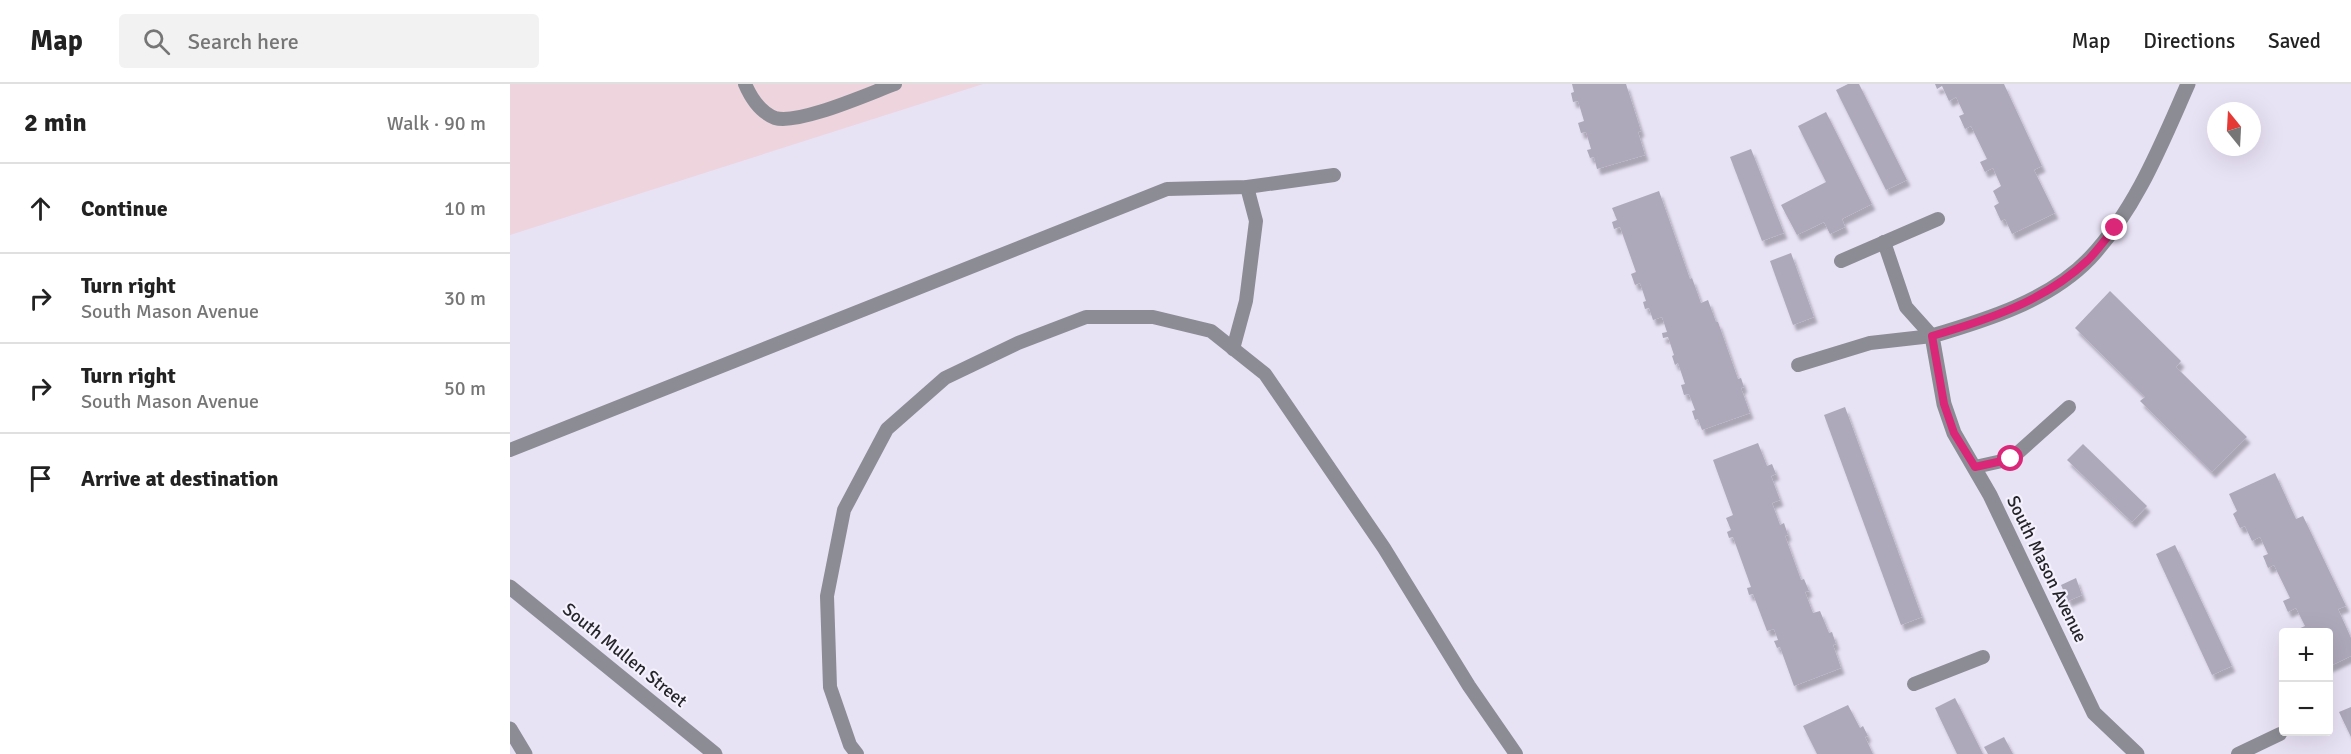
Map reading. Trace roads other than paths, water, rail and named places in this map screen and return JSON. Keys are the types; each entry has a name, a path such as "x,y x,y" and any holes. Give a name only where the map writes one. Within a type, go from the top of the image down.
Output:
{"street":[{"path":"1932,336 1984,321 2027,301 2057,284 2088,259 2115,228 2143,181 2188,84"},
{"name":"South Mason Avenue","path":"1932,336 1944,404 1954,433 1975,467 2040,597 2094,713 2137,754"},
{"name":"South Mullen Street","path":"510,587 715,754"},
{"path":"510,729 525,754"}],"lane":[{"path":"746,84 752,97 763,110 781,119 805,116 895,84"},
{"path":"510,450 1167,189 1247,187 1334,175"},
{"path":"1233,349 1246,301 1256,221 1247,187"},
{"path":"1841,261 1938,219"},
{"path":"1884,242 1906,307 1932,336"},
{"path":"857,754 850,745 830,687 827,596 844,510 887,429 945,378 1018,343 1086,317 1153,317 1211,331 1265,374 1384,548 1469,686 1516,754"},
{"path":"1798,365 1870,343 1932,336"},
{"path":"1975,467 2011,459 2069,407"},
{"path":"1914,684 1983,657"},
{"path":"2238,754 2279,734"}]}
